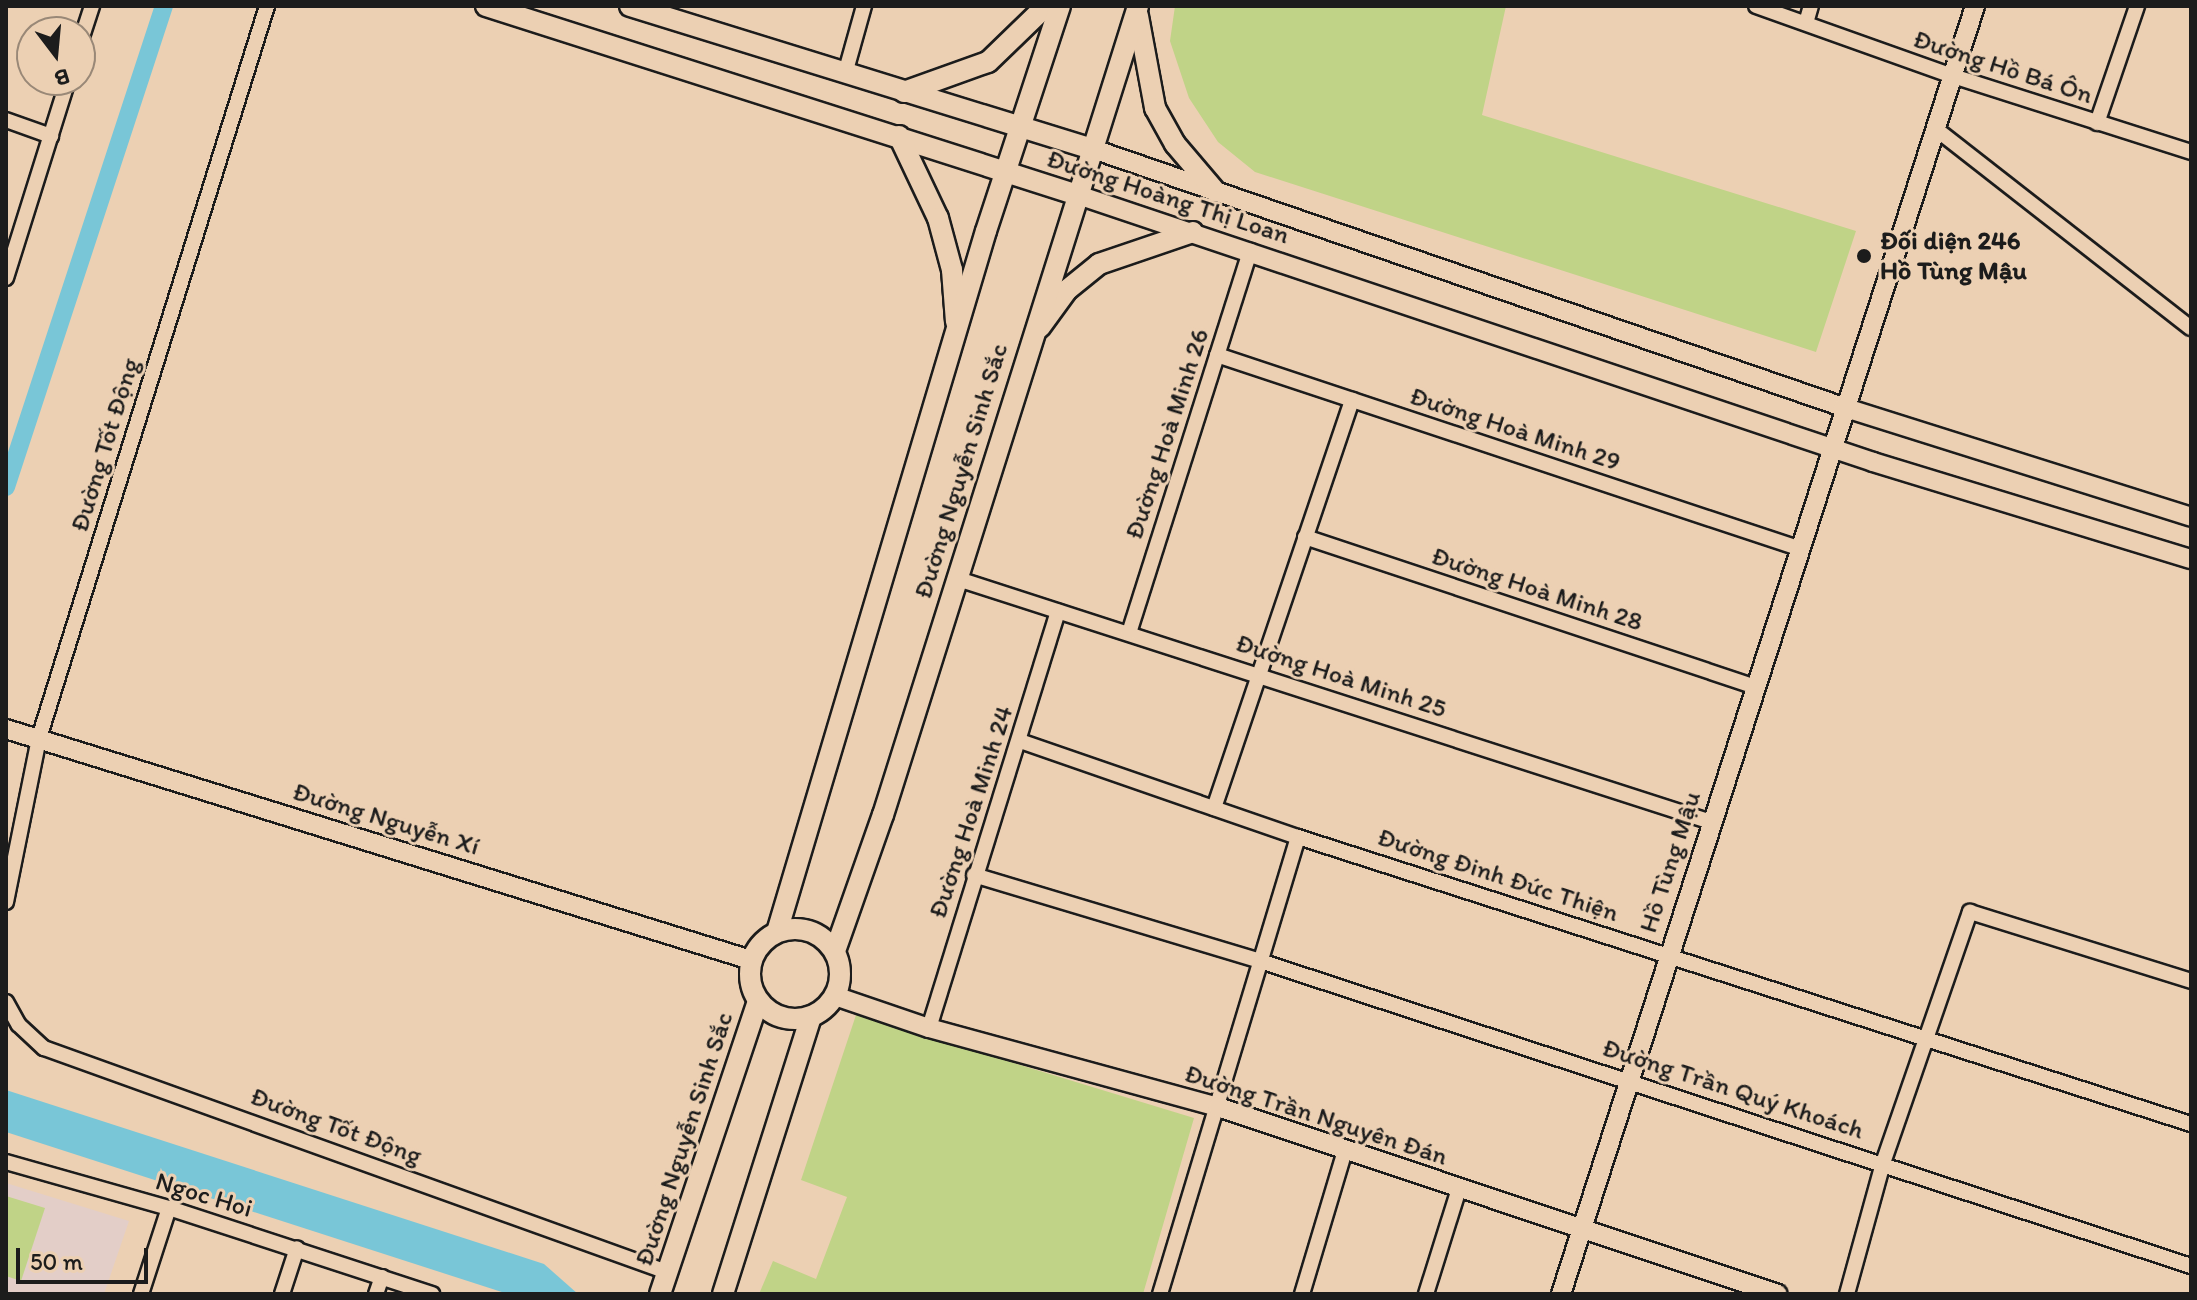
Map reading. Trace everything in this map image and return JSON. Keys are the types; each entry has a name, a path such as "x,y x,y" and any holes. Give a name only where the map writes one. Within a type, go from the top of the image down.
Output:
{"main road":[{"name":"Đường Hoàng Thị Loan","path":"486,6 1078,195"},
{"name":"Đường Hoàng Thị Loan","path":"630,6 1093,149"},
{"path":"904,92 988,62 1046,6"},
{"name":"Đường Nguyễn Sinh Sắc","path":"777,932 958,338 1005,171 1060,6"},
{"path":"1138,7 1155,108 1175,144 1215,191"},
{"name":"Đường Nguyễn Sinh Sắc","path":"835,951 1138,7"},
{"path":"899,136 938,218 952,270 958,338"},
{"path":"1028,343 1067,290 1099,264 1193,232"},
{"path":"725,1293 811,1017 835,996 840,981 835,951 803,929 777,932 751,960 749,982 758,1001 776,1016 811,1017"},
{"name":"Đường Nguyễn Sinh Sắc","path":"660,1294 758,1001"}],"street":[{"name":"Đường Tốt Động","path":"6,902 39,738 267,6"},
{"path":"845,74 864,6"},
{"name":"Đường Hồ Bá Ôn","path":"1756,6 1953,76 2191,152"},
{"path":"1806,23 1811,6"},
{"name":"Hồ Tùng Mậu","path":"1561,1294 1666,954 1975,6"},
{"path":"2097,123 2137,6"},
{"path":"6,278 63,96"},
{"path":"6,120 51,136"},
{"path":"1936,129 2191,328"},
{"name":"Đường Hoàng Thị Loan","path":"1093,149 1843,407 2191,517"},
{"name":"Đường Hoàng Thị Loan","path":"1078,195 1830,446 2191,559"},
{"name":"Đường Hoà Minh 26","path":"1129,633 1250,251"},
{"name":"Đường Hoà Minh 29","path":"1217,355 1798,548"},
{"path":"1214,808 1352,400"},
{"name":"Đường Hoà Minh 28","path":"1305,537 1754,686"},
{"name":"Đường Hoà Minh 25","path":"955,578 1711,822"},
{"name":"Đường Hoà Minh 24","path":"929,1028 1058,611"},
{"name":"Đường Nguyễn Xí","path":"6,729 751,960"},
{"name":"Đường Đinh Đức Thiện","path":"1020,741 1298,837 2191,1124"},
{"path":"1160,1294 1298,837"},
{"name":"Đường Trần Quý Khoách","path":"974,875 1260,961 2191,1266"},
{"path":"1847,1294 1883,1163 1970,912 2191,981"},
{"name":"Đường Trần Nguyên Đán","path":"835,996 929,1028 1218,1107 1778,1294"},
{"name":"Đường Tốt Động","path":"6,1002 19,1025 44,1048 667,1272"},
{"path":"1302,1294 1345,1151"},
{"name":"Ngoc Hoi","path":"6,1162 169,1208 432,1294"},
{"path":"1426,1294 1459,1189"},
{"path":"141,1294 169,1208"},
{"path":"282,1294 297,1248"},
{"path":"376,1294 382,1277"}],"shaded area":[{"path":"6,1183 129,1221 104,1294 6,1294"}],"green space":[{"path":"1175,6 1506,6 1482,115 1856,231 1816,352 1255,172 1218,142 1189,98 1170,41"},
{"path":"856,1015 1194,1118 1143,1294 759,1294 773,1261 816,1279 847,1197 801,1180"},
{"path":"6,1196 45,1208 21,1281 6,1276"}],"water":[{"path":"6,1090 544,1264 578,1294 508,1294 6,1132"}],"waterway":[{"path":"6,487 164,6"}],"place":[{"name":"Đối diện 246 Hồ Tùng Mậu","path":"1864,256"}]}
